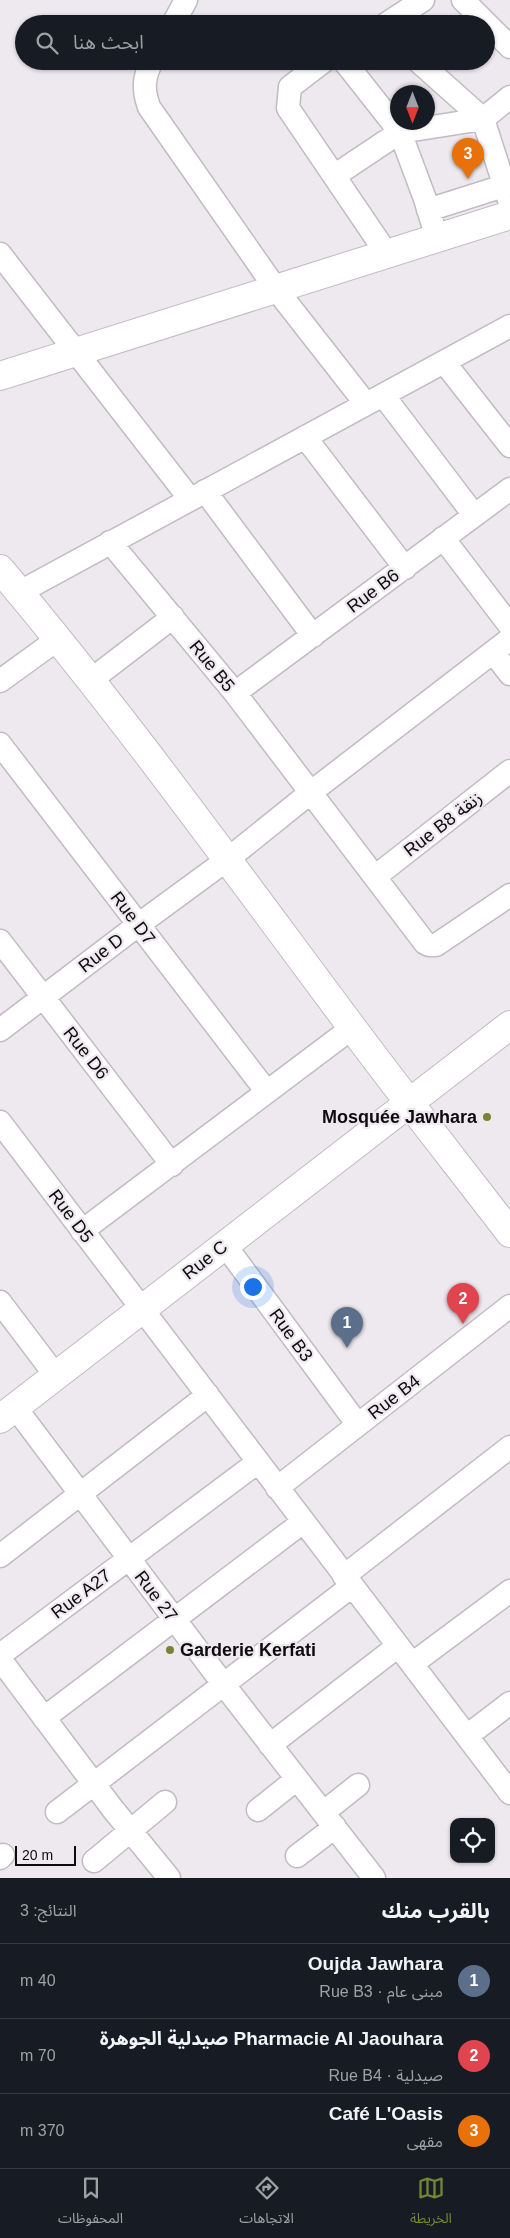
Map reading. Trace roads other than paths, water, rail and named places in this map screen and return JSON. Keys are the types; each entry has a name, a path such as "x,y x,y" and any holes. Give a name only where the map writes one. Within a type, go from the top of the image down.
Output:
{"main road":[{"path":"0,376 510,215"},
{"path":"0,569 91,680 228,859 352,1028 510,1233"},
{"path":"410,1102 510,1025"},
{"name":"Rue C","path":"8,1413 410,1102"}],"street":[{"path":"178,15 186,0"},
{"path":"400,15 423,0"},
{"path":"462,0 477,15"},
{"path":"495,32 510,47"},
{"path":"148,70 144,94 149,107 276,289 474,515"},
{"path":"312,70 290,87 288,108 359,209 387,254"},
{"path":"351,70 400,132 437,238"},
{"path":"428,70 483,119 508,191 428,210"},
{"path":"334,176 400,132 483,119 510,97"},
{"path":"0,254 76,352 198,495 313,636"},
{"path":"20,592 510,327"},
{"path":"444,362 510,446"},
{"path":"305,437 404,568"},
{"name":"Rue B6","path":"235,693 510,489"},
{"path":"443,538 510,626"},
{"name":"Rue B5","path":"110,542 235,693 310,793 376,876 425,943 436,945 510,895"},
{"path":"91,680 172,617"},
{"path":"0,682 58,639"},
{"path":"228,859 310,793 502,645 510,674"},
{"name":"Rue D7","path":"0,744 267,1092"},
{"name":"Rue B8 زنقة","path":"376,876 510,771"},
{"name":"Rue D","path":"0,1030 228,859"},
{"name":"Rue D6","path":"0,940 172,1165"},
{"path":"82,1231 352,1028"},
{"name":"Rue D5","path":"4,1137 82,1231 510,1793"},
{"name":"Rue B3","path":"225,1245 358,1425"},
{"path":"0,1302 56,1376"},
{"name":"Rue B4","path":"277,1488 510,1306"},
{"path":"0,1556 208,1395"},
{"name":"Rue 27","path":"8,1413 79,1494 224,1686 374,1878"},
{"path":"57,1812 224,1686 510,1447"},
{"name":"Rue A27","path":"0,1655 258,1462"},
{"path":"44,1718 175,1621 303,1522"},
{"path":"412,1664 510,1591"},
{"path":"270,1745 398,1646"},
{"path":"0,1660 169,1878"},
{"path":"467,1736 510,1704"},
{"path":"258,1810 297,1779"},
{"path":"297,1856 358,1785"},
{"path":"94,1861 166,1802"}],"place":[{"name":"Café L'Oasis","path":"468,179"},
{"name":"Mosquée Jawhara","path":"487,1117"},
{"name":"Pharmacie Al Jaouhara صيدلية الجوهرة","path":"463,1324"},
{"name":"Oujda Jawhara","path":"347,1348"},
{"name":"Garderie Kerfati","path":"170,1650"}]}
